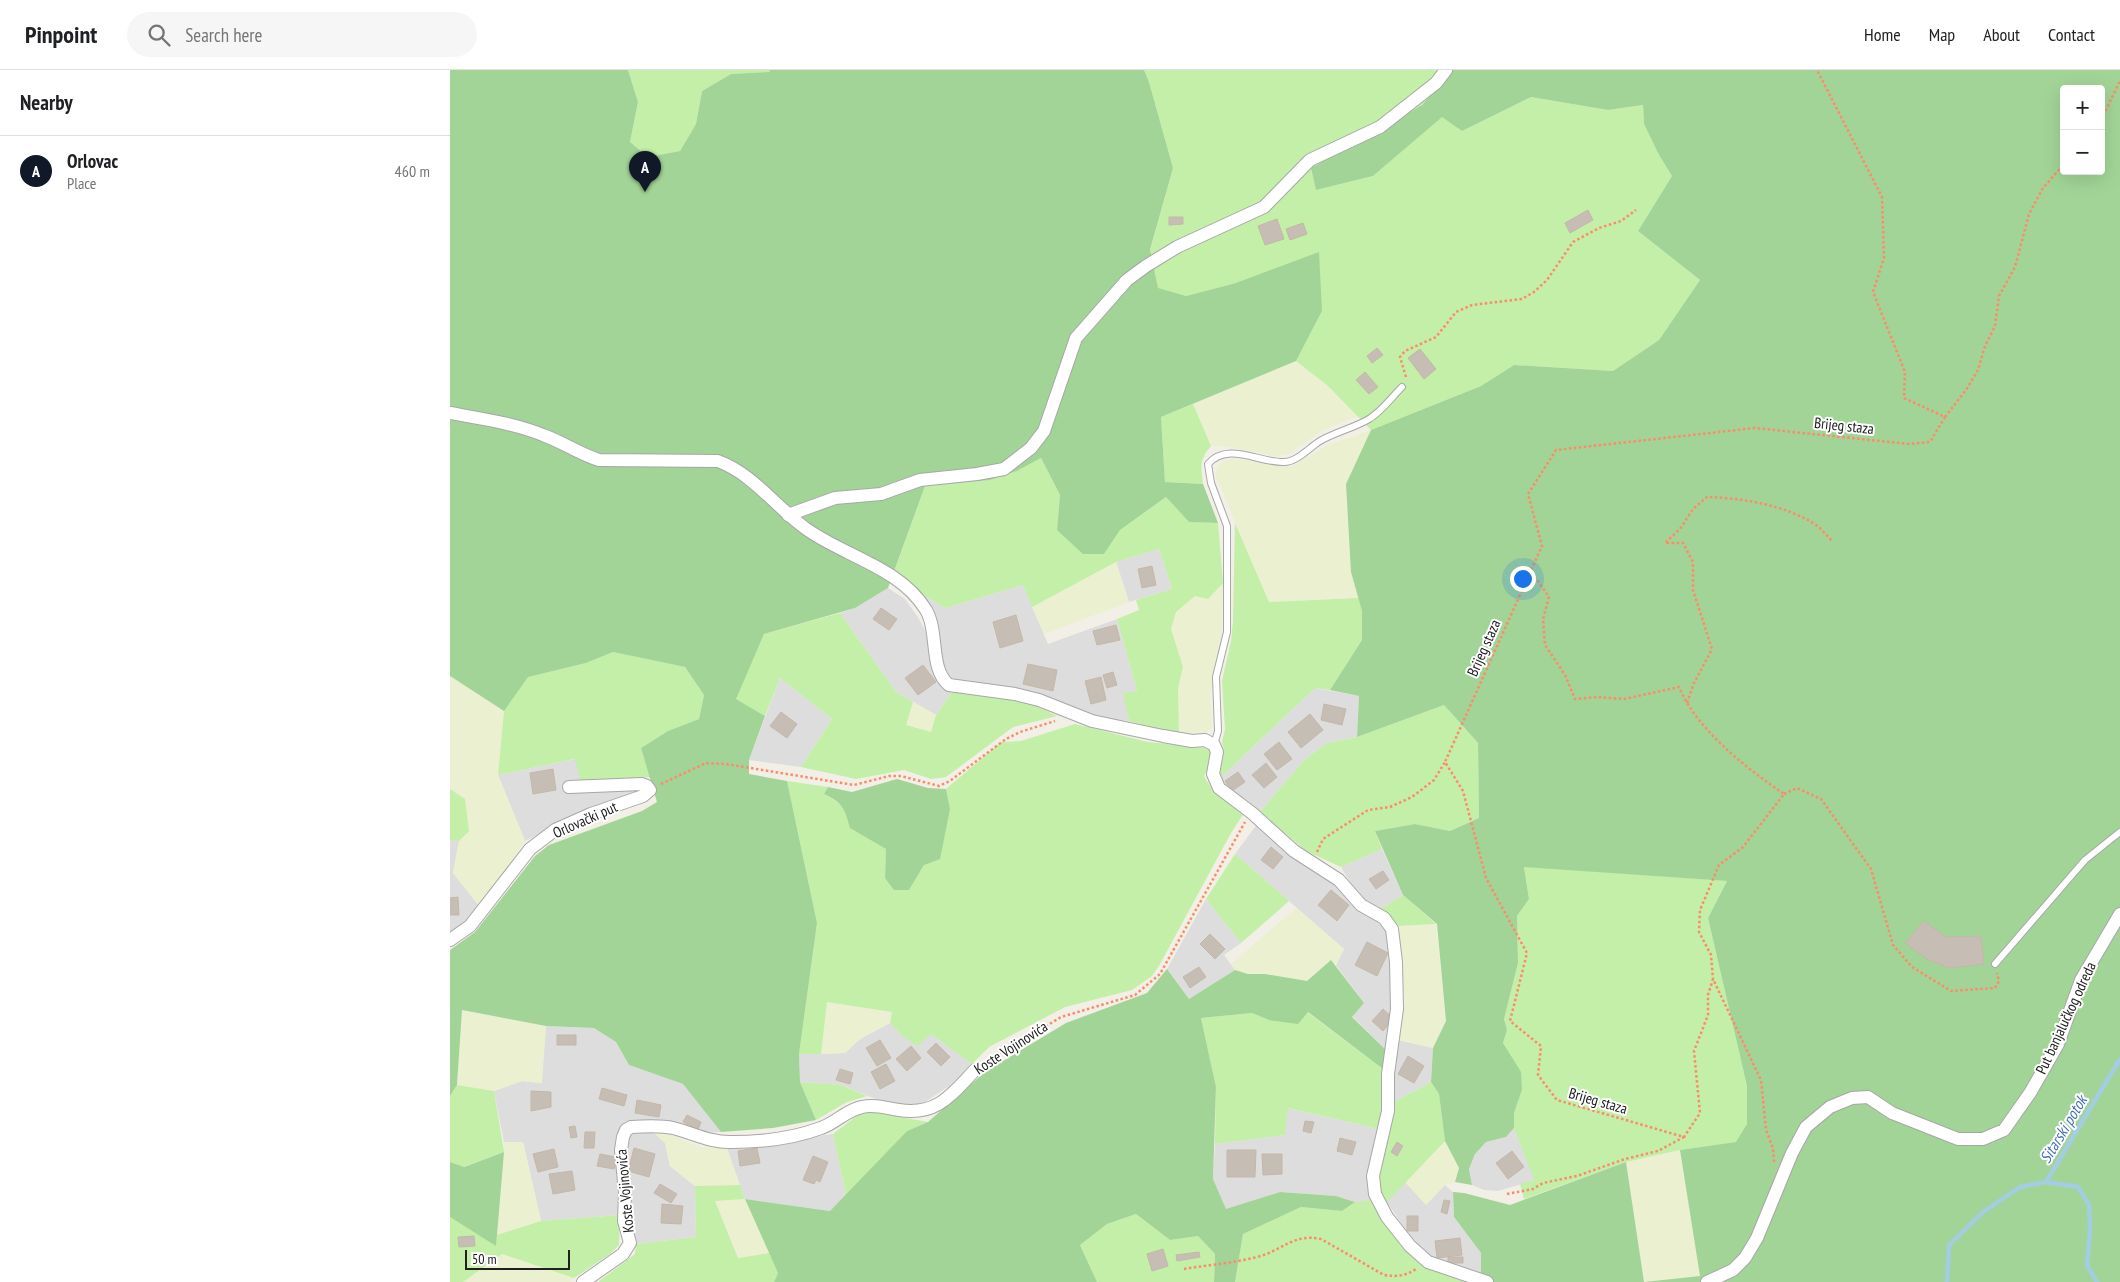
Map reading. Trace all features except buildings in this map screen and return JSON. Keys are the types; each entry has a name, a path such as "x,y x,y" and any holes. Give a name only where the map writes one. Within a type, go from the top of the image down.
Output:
{"street":[{"path":"788,515 836,498 881,494 920,480 977,474 1004,468 1031,448 1044,431 1076,338 1127,280 1146,266 1177,248 1209,231 1264,207 1310,160 1380,127 1436,82 1446,70"},
{"path":"450,413 516,425 545,435 582,455 599,460 718,462 734,467 788,515 814,533 869,563 908,588 926,610 932,626 937,665 941,677 949,685 1015,694 1039,700 1092,721 1162,736 1192,741 1205,740 1214,745 1217,752 1213,774 1219,788 1252,813 1294,851 1339,880 1361,905 1384,918 1392,928 1396,962 1397,1009 1388,1074 1388,1111 1373,1184 1375,1194 1387,1217 1410,1246 1428,1262 1487,1282"},
{"name":"Orlovački put","path":"450,940 470,926 530,850 555,830 590,814 643,796 650,790 642,784 569,787"},
{"name":"Put banjalučkog odreda","path":"1708,1282 1733,1270 1745,1258 1757,1238 1792,1153 1806,1127 1830,1107 1852,1098 1868,1097 1892,1113 1958,1139 1983,1139 2004,1130 2030,1093 2058,1044 2081,980 2120,914"},
{"name":"Koste Vojinovića","path":"583,1282 623,1254 630,1243 624,1221 626,1193 621,1150 626,1130 631,1127 671,1128 704,1139 730,1143 782,1138 822,1128 860,1107 874,1106 912,1112 932,1108 944,1102 975,1070"}],"lane":[{"path":"1214,745 1218,731 1216,677 1227,632 1227,526 1224,513 1211,483 1208,464 1214,457 1222,454 1241,454 1285,462 1294,459 1321,440 1371,418 1402,387"},
{"path":"1995,964 2085,860 2120,832"}],"path":[{"path":"1817,70 1882,197 1884,258 1872,292 1905,372 1904,398 1945,417 1966,390 1978,370 1985,346 1995,326 1999,296 2015,267 2029,214 2043,188 2060,169"},
{"path":"2105,112 2120,80"},
{"path":"1402,387 1406,378 1400,357 1405,351 1436,337 1456,312 1472,305 1522,299 1534,292 1547,280 1573,242 1599,228 1621,221 1636,210"},
{"name":"Brijeg staza","path":"1684,1137 1557,1100 1538,1075 1541,1046 1510,1021 1527,953 1486,878 1463,791 1445,762 1542,546 1528,494 1556,450 1754,428 1909,444 1930,442 1945,417"},
{"path":"1686,704 1694,682 1712,649 1694,590 1693,562 1683,544 1664,543 1680,529 1692,509 1707,498 1751,500 1797,514 1817,526 1833,542"},
{"path":"1529,575 1538,580 1549,597 1543,618 1545,645 1565,675 1575,699 1598,697 1624,699 1679,687 1686,704 1730,751 1757,776 1784,794"},
{"path":"650,790 706,763 726,764 854,785 889,776 901,776 939,786 950,781 1006,739 1020,732 1076,715"},
{"path":"1312,862 1323,839 1368,810 1390,807 1412,797 1434,780 1445,762"},
{"path":"1774,1165 1773,1148 1766,1130 1761,1080 1713,979 1711,955 1699,932 1700,910 1719,864 1743,847 1784,794 1797,788 1821,799 1871,869 1893,945 1912,967 1951,991 1969,991 1995,988 1999,981 1995,964"},
{"name":"Koste Vojinovića","path":"975,1070 1061,1017 1135,995 1160,974 1239,830 1252,813"},
{"path":"1507,1194 1533,1189 1543,1183 1577,1176 1624,1159 1658,1151 1684,1137 1700,1113 1694,1051 1708,1015 1708,995 1713,979"},
{"path":"1184,1269 1259,1257 1302,1237 1322,1239 1384,1275 1395,1277 1406,1275 1428,1262"}],"shaded area":[{"path":"1159,549 1172,589 1129,602 1116,562"},
{"path":"1023,585 1048,644 1117,619 1137,691 1124,693 1129,721 1099,718 953,680 947,676 940,656 938,625 922,594 945,608"},
{"path":"888,588 905,599 917,616 925,630 931,666 939,683 952,692 936,715 896,692 840,613 855,608"},
{"path":"780,678 832,719 801,767 749,760"},
{"path":"1315,688 1359,696 1357,737 1327,743 1304,760 1260,812 1234,796 1219,779"},
{"path":"576,759 631,790 633,794 581,814 525,841 498,775"},
{"path":"1258,823 1333,879 1379,920 1389,933 1393,1006 1388,1052 1352,1016 1364,1003 1336,965 1344,949 1235,854"},
{"path":"450,840 459,841 453,873 480,907 464,924 450,932"},
{"path":"1382,849 1403,895 1379,910 1363,900 1353,888 1341,867"},
{"path":"1206,899 1241,943 1224,955 1235,970 1189,999 1167,969"},
{"path":"890,1023 901,1035 931,1034 972,1064 949,1086 919,1106 888,1104 841,1085 800,1082 799,1054 845,1053 860,1039"},
{"path":"546,1026 594,1028 616,1042 629,1065 683,1084 721,1132 707,1133 626,1126 620,1215 541,1221 523,1142 504,1142 494,1091 522,1081 541,1083"},
{"path":"1398,1040 1433,1048 1431,1082 1392,1103 1391,1074"},
{"path":"1287,1108 1379,1129 1367,1184 1371,1200 1355,1202 1336,1196 1280,1192 1226,1210 1213,1179 1215,1144 1285,1135"},
{"path":"1514,1128 1535,1180 1498,1191 1484,1190 1472,1185 1469,1169 1475,1154 1486,1142 1506,1137"},
{"path":"652,1131 665,1143 670,1166 695,1186 696,1237 636,1244 629,1224 625,1144 631,1133"},
{"path":"833,1134 846,1195 830,1211 745,1199 727,1149"},
{"path":"1405,1182 1426,1204 1445,1185 1453,1192 1454,1217 1481,1253 1481,1277 1430,1258 1418,1249 1387,1202"}],"green space":[{"path":"450,70 628,70 638,102 630,142 648,157 680,151 696,124 702,91 731,74 769,72 770,70 1144,70 1173,168 1150,250 1158,288 1186,296 1236,283 1319,252 1322,311 1296,361 1161,417 1165,482 1203,484 1218,523 1189,522 1166,497 1120,530 1104,554 1083,554 1057,530 1060,495 1041,458 1017,471 990,480 925,486 888,588 855,608 764,634 736,699 765,716 749,760 749,774 787,781 817,923 799,1054 800,1082 816,1120 773,1128 721,1132 683,1084 629,1065 616,1042 594,1028 546,1026 462,1010 457,1085 450,1096 450,950 475,932 535,856 549,845 642,811 657,802 641,748 668,731 699,719 704,695 685,667 613,652 586,663 528,677 504,711 450,676"},
{"path":"628,70 770,70 769,72 731,74 702,91 696,124 680,151 648,157 630,142 638,102"},
{"path":"1144,70 1451,70 1422,105 1311,168 1316,190 1373,176 1442,116 1462,131 1531,97 1608,110 1643,105 1644,124 1672,176 1638,231 1700,280 1659,340 1613,371 1514,365 1481,386 1371,430 1328,386 1296,361 1322,311 1236,283 1186,296 1158,289 1150,251 1173,168"},
{"path":"1451,70 2120,70 2120,1282 1644,1282 1700,1276 1680,1150 1736,1142 1747,1124 1747,1086 1708,918 1727,881 1524,867 1529,899 1517,916 1518,963 1504,1019 1507,1030 1503,1043 1521,1072 1522,1090 1514,1113 1514,1128 1506,1137 1486,1142 1475,1154 1469,1169 1472,1185 1455,1182 1459,1168 1445,1141 1439,1094 1431,1082 1433,1048 1446,1021 1437,924 1403,895 1375,831 1415,824 1450,831 1479,818 1478,743 1444,705 1357,737 1359,696 1330,690 1362,640 1362,611 1351,572 1346,484 1371,430 1481,386 1514,365 1613,371 1659,340 1700,280 1638,231 1672,176 1644,124 1643,105 1608,110 1531,97 1462,131 1442,117 1373,176 1316,190 1311,168 1422,105"},
{"path":"1296,361 1328,386 1357,416 1322,431 1289,454 1275,456 1223,446 1211,446 1193,404"},
{"path":"1193,404 1211,446 1204,455 1202,464 1203,484 1165,482 1161,417"},
{"path":"1371,430 1346,484 1351,571 1359,598 1269,602 1215,474 1218,466 1223,461 1234,459 1291,467 1328,445"},
{"path":"1041,458 1060,495 1057,530 1104,554 1120,530 1166,497 1189,522 1218,523 1223,583 1208,599 1195,596 1176,612 1171,629 1183,667 1178,688 1179,734 1129,721 1123,693 1137,691 1117,619 1139,610 1136,600 1172,589 1159,549 1116,562 1032,607 1023,585 945,608 922,594 894,572 925,486 990,480 1017,471"},
{"path":"1235,523 1269,602 1359,598 1362,611 1362,640 1330,690 1315,688 1219,779 1224,751 1222,742 1225,729 1222,681 1231,641 1233,622"},
{"path":"1116,562 1129,602 1044,634 1032,607"},
{"path":"1223,583 1221,638 1210,696 1212,728 1203,734 1179,734 1178,688 1183,667 1171,629 1176,612 1195,596 1208,599"},
{"path":"840,613 896,692 913,702 906,725 931,732 936,715 952,692 1022,699 1057,716 1013,727 946,777 931,779 904,770 856,779 801,767 832,719 780,678 765,716 735,699 764,634"},
{"path":"613,652 685,667 704,695 699,719 668,731 641,748 650,777 581,782 575,759 498,775 504,711 527,677 586,663"},
{"path":"450,676 504,711 498,775 525,841 480,907 453,873 459,841 469,831 465,799 450,789"},
{"path":"913,702 936,715 931,733 905,725"},
{"path":"1444,705 1478,743 1479,818 1450,831 1415,824 1375,831 1382,849 1341,867 1306,851 1260,812 1304,760 1327,743 1357,737"},
{"path":"1075,724 1148,742 1205,748 1211,752 1212,760 1204,776 1208,783 1221,798 1244,813 1152,976 1132,990 1065,1007 989,1047 972,1064 931,1034 917,1046 901,1035 890,1023 892,1012 827,1002 821,1054 799,1054 817,923 787,781 828,787 824,794 835,800 842,807 851,828 886,849 885,878 909,890 924,865 950,809 946,789 1001,742 1021,741"},
{"path":"897,779 928,788 946,789 950,809 940,859 924,865 909,890 894,890 885,878 886,849 850,828 839,803 824,794 828,787 852,792"},
{"path":"450,789 465,799 469,831 459,841 450,840"},
{"path":"1235,854 1289,901 1241,943 1206,899"},
{"path":"1524,866 1727,881 1708,918 1747,1086 1747,1124 1737,1142 1680,1150 1626,1162 1524,1199 1520,1184 1534,1180 1514,1128 1514,1113 1522,1090 1503,1043 1507,1030 1504,1019 1518,963 1517,916 1529,899"},
{"path":"1403,895 1436,924 1399,926 1379,910"},
{"path":"1296,908 1344,949 1336,965 1331,960 1307,981 1265,974 1248,974 1235,970 1231,964"},
{"path":"1436,924 1446,1021 1433,1048 1398,1040 1405,1004 1399,926"},
{"path":"1331,960 1364,1003 1352,1017 1388,1052 1383,1069 1308,1012 1298,1024 1269,1020 1252,1013 1201,1018 1216,1087 1213,1179 1226,1209 1280,1192 1336,1196 1355,1202 1342,1211 1301,1207 1243,1234 1235,1282 1214,1282 1215,1254 1198,1236 1170,1240 1136,1214 1107,1224 1080,1245 1097,1282 774,1282 778,1273 745,1199 830,1211 907,1131 928,1122 985,1072 1066,1023 1147,993 1167,969 1189,999 1235,970 1248,974 1265,974 1307,981"},
{"path":"827,1002 892,1012 890,1023 860,1039 845,1053 821,1054"},
{"path":"461,1010 546,1026 542,1083 522,1081 494,1091 457,1085"},
{"path":"1307,1012 1383,1069 1381,1084 1383,1107 1379,1129 1288,1108 1285,1135 1215,1144 1216,1087 1201,1018 1252,1013 1269,1020"},
{"path":"800,1082 841,1085 867,1096 847,1102 816,1120"},
{"path":"1431,1082 1439,1094 1445,1141 1387,1202 1378,1190 1375,1177 1392,1103"},
{"path":"457,1085 494,1091 504,1152 463,1167 450,1162 450,1096"},
{"path":"872,1112 928,1122 907,1131 846,1195 833,1134 858,1115"},
{"path":"652,1131 670,1135 700,1147 727,1149 740,1185 695,1186 670,1166 665,1143"},
{"path":"1445,1141 1459,1168 1455,1182 1445,1185 1426,1205 1405,1182"},
{"path":"504,1142 523,1142 541,1221 497,1235"},
{"path":"1680,1150 1700,1276 1644,1282 1626,1162"},
{"path":"504,1152 496,1246 450,1217 450,1162 464,1167"},
{"path":"1626,1162 1644,1282 1479,1282 1481,1277 1481,1253 1454,1217 1453,1192 1510,1205"},
{"path":"740,1185 745,1199 715,1201 738,1258 770,1253 778,1273 774,1282 598,1282 635,1254 636,1244 696,1237 695,1186"},
{"path":"745,1199 770,1253 739,1258 715,1201"},
{"path":"1371,1200 1400,1242 1472,1282 1235,1282 1243,1234 1301,1207 1342,1211 1355,1202"},
{"path":"1136,1214 1170,1240 1198,1236 1215,1254 1214,1282 1097,1282 1080,1245 1107,1224"},
{"path":"620,1215 619,1245 610,1254 574,1278 502,1254 463,1282 450,1282 450,1217 496,1245 497,1235 541,1221"},
{"path":"502,1254 574,1278 570,1282 463,1282"}],"waterway":[{"name":"Sitarski potok","path":"1947,1282 1949,1245 1983,1212 2020,1187 2046,1182 2120,1059"},
{"path":"2046,1182 2078,1187 2089,1205 2090,1229 2087,1265 2097,1282"}],"place":[{"name":"Orlovac","path":"645,192"}]}
